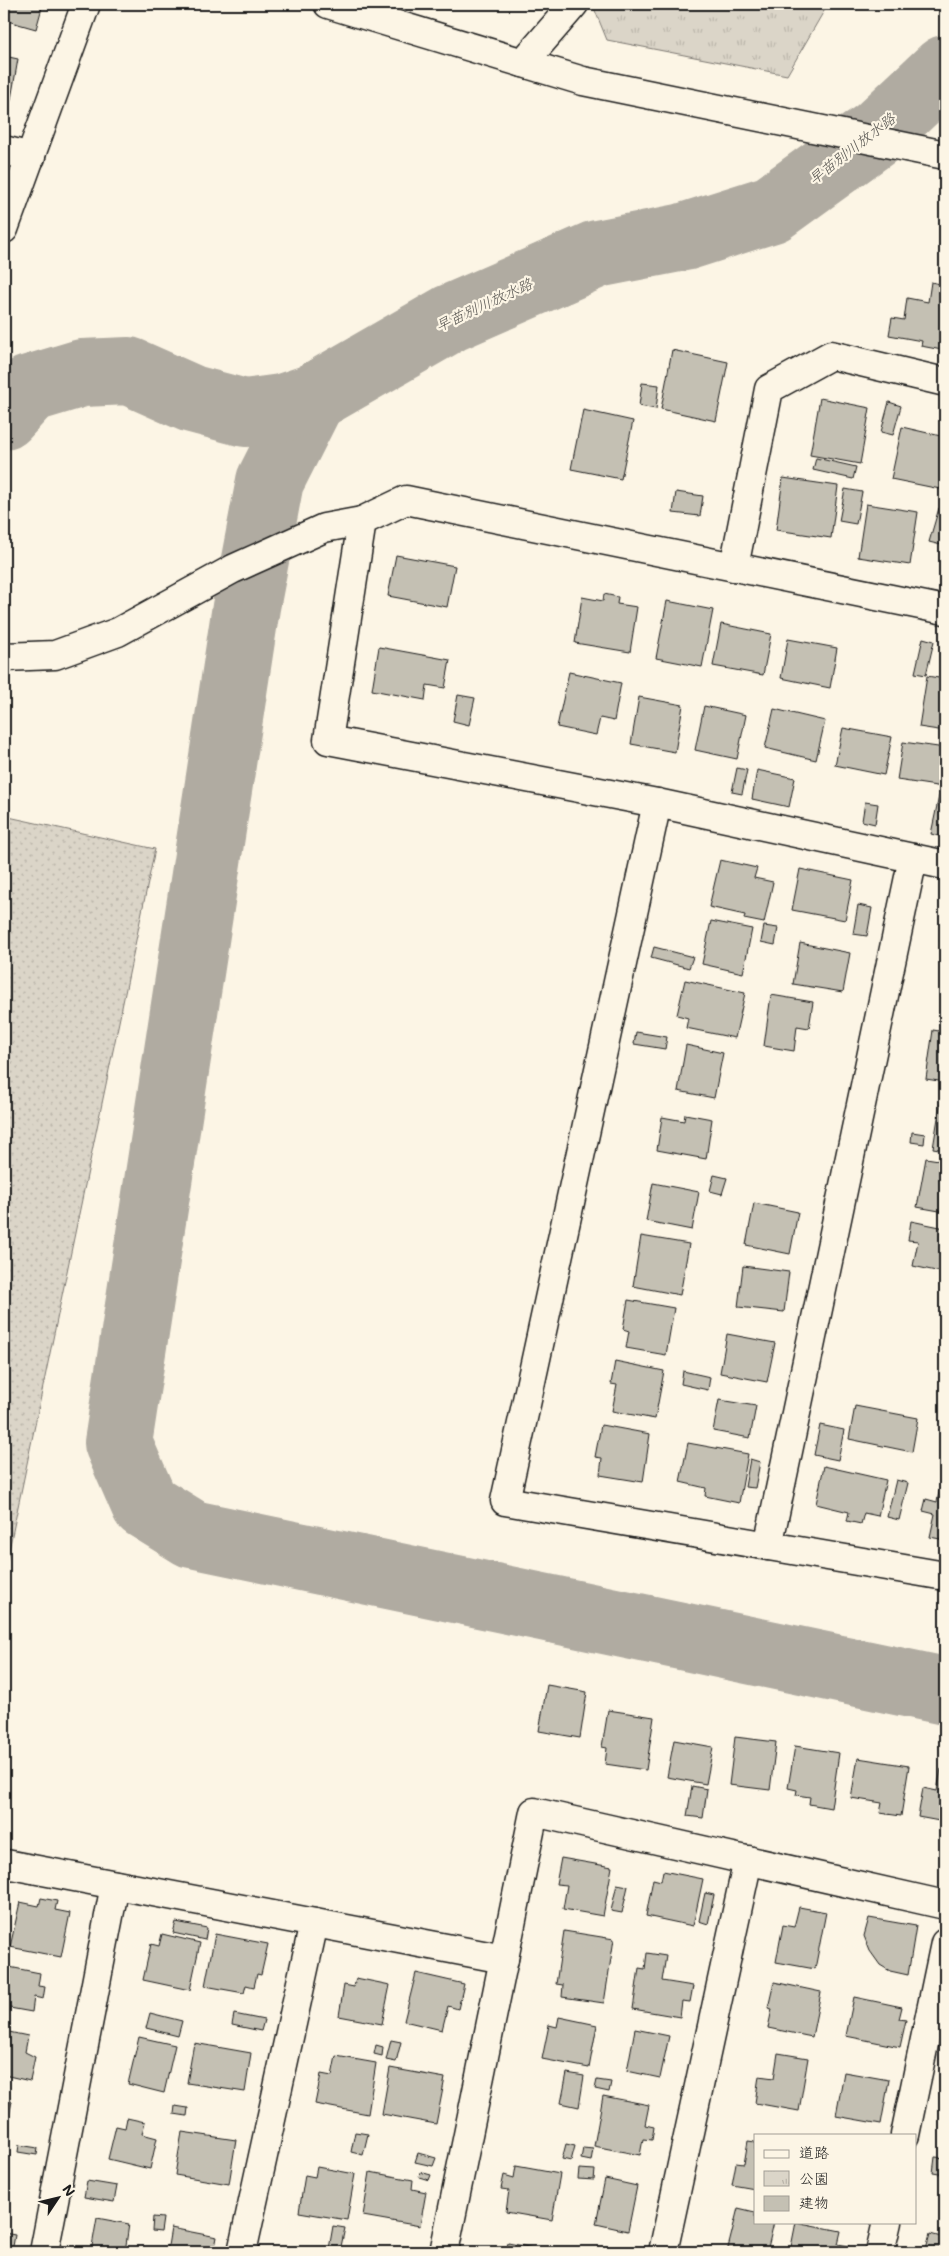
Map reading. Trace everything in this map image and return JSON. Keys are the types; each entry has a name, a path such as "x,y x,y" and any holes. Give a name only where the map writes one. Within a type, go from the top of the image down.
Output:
{"street":[{"path":"4,229 86,4"},
{"path":"328,4 584,81 945,155"},
{"path":"524,63 574,4"},
{"path":"4,150 31,157"},
{"path":"734,567 769,389 831,355 945,382"},
{"path":"4,657 55,655 118,632 233,568 324,528 362,521 406,500 945,610"},
{"path":"362,521 328,740 657,803 945,865"},
{"path":"657,803 505,1501 945,1576"},
{"path":"768,1546 914,858"},
{"path":"444,2252 534,1812 945,1905"},
{"path":"663,2252 748,1860"},
{"path":"6,1864 504,1959"},
{"path":"44,2252 115,1885"},
{"path":"242,2252 314,1923"},
{"path":"905,2134 945,1944"},
{"path":"880,2252 887,2224"}],"green space":[{"path":"599,4 828,4 787,75 607,40 594,8"},
{"path":"4,816 155,849 4,1574"}],"building":[{"path":"4,4 43,4 36,29 4,20"},
{"path":"4,56 18,59 10,105 4,104"},
{"path":"931,282 945,285 945,333 942,350 921,346 922,341 889,335 892,318 904,320 907,298 928,302"},
{"path":"672,350 728,362 716,421 661,409"},
{"path":"642,383 659,385 656,409 639,406"},
{"path":"820,398 870,408 860,464 810,455"},
{"path":"889,402 901,406 893,435 881,432"},
{"path":"583,410 633,421 621,479 571,469"},
{"path":"902,427 945,437 945,490 891,479"},
{"path":"816,458 856,467 853,479 813,470"},
{"path":"783,478 838,486 831,538 776,530"},
{"path":"845,489 862,492 856,524 839,521"},
{"path":"676,492 703,496 700,516 673,513"},
{"path":"866,504 918,512 910,565 858,557"},
{"path":"939,508 945,510 945,530 941,545 929,542"},
{"path":"396,555 455,566 447,607 388,596"},
{"path":"604,594 618,597 617,604 637,607 630,652 575,643 582,597 603,601"},
{"path":"667,601 713,610 702,667 656,658"},
{"path":"721,624 771,634 763,675 713,666"},
{"path":"923,638 934,641 926,675 915,673"},
{"path":"788,639 837,648 830,688 781,678"},
{"path":"379,647 450,660 445,688 427,685 425,700 372,690"},
{"path":"569,672 621,683 614,721 600,718 596,735 557,727"},
{"path":"927,676 945,679 945,731 919,727"},
{"path":"458,695 475,698 469,725 453,721"},
{"path":"639,697 683,705 675,752 631,744"},
{"path":"704,706 746,715 737,759 695,750"},
{"path":"774,709 825,721 816,760 765,748"},
{"path":"843,728 892,737 884,775 835,765"},
{"path":"903,742 945,748 943,787 897,780"},
{"path":"737,768 747,770 742,794 732,792"},
{"path":"757,770 795,778 789,807 752,799"},
{"path":"939,796 945,798 943,837 931,834"},
{"path":"865,802 878,804 875,824 862,821"},
{"path":"720,860 757,868 754,878 773,882 764,923 744,919 745,915 709,907"},
{"path":"800,869 853,880 845,920 792,910"},
{"path":"858,905 872,908 867,936 853,934"},
{"path":"945,914 945,943 940,942"},
{"path":"711,921 752,929 743,973 702,964"},
{"path":"764,926 778,928 775,945 761,942"},
{"path":"800,943 850,953 843,992 793,984"},
{"path":"654,947 693,957 689,968 651,958"},
{"path":"685,980 745,993 735,1038 686,1028 688,1018 677,1015"},
{"path":"771,995 813,1002 809,1028 797,1026 794,1051 764,1046"},
{"path":"933,1030 945,1032 945,1082 926,1079"},
{"path":"636,1032 667,1037 665,1049 634,1044"},
{"path":"686,1045 723,1053 714,1098 678,1091"},
{"path":"942,1094 945,1095 945,1150 933,1148"},
{"path":"685,1114 712,1119 706,1159 657,1150 662,1117 684,1121"},
{"path":"912,1132 925,1134 924,1144 911,1142"},
{"path":"926,1158 945,1161 945,1212 917,1207"},
{"path":"714,1175 727,1178 722,1194 710,1191"},
{"path":"653,1183 699,1192 692,1230 646,1221"},
{"path":"754,1203 798,1212 790,1254 746,1245"},
{"path":"911,1221 945,1228 945,1273 913,1266 918,1241 908,1240"},
{"path":"641,1236 689,1244 680,1295 633,1286"},
{"path":"743,1266 789,1272 784,1312 738,1307"},
{"path":"628,1300 674,1308 666,1355 626,1348 629,1331 623,1329"},
{"path":"727,1334 775,1343 767,1382 720,1373"},
{"path":"615,1361 664,1371 655,1419 612,1411 617,1385 611,1384"},
{"path":"683,1371 710,1377 708,1390 681,1384"},
{"path":"719,1400 756,1406 750,1438 713,1431"},
{"path":"855,1406 918,1418 912,1452 849,1439"},
{"path":"601,1425 650,1434 643,1482 600,1475 602,1458 595,1457"},
{"path":"820,1425 844,1430 838,1460 814,1455"},
{"path":"688,1443 748,1454 739,1503 705,1496 706,1488 680,1482"},
{"path":"750,1459 760,1462 755,1488 745,1487"},
{"path":"824,1466 886,1480 878,1516 864,1513 861,1524 847,1521 849,1512 816,1504"},
{"path":"896,1480 908,1483 899,1520 887,1517"},
{"path":"940,1487 945,1488 945,1540 930,1537 935,1514 923,1511 926,1499 937,1502"},
{"path":"547,1685 587,1692 580,1738 539,1731"},
{"path":"608,1710 654,1717 646,1770 605,1764 607,1748 602,1747"},
{"path":"735,1737 776,1742 770,1790 729,1785"},
{"path":"674,1740 713,1747 706,1784 667,1777"},
{"path":"795,1746 839,1753 831,1808 809,1804 810,1797 796,1795 797,1790 788,1788"},
{"path":"858,1758 909,1766 901,1816 880,1813 882,1803 851,1798"},
{"path":"941,1769 945,1770 945,1822 918,1817 923,1788 937,1791"},
{"path":"692,1786 707,1789 703,1818 687,1816"},
{"path":"561,1858 612,1867 603,1916 563,1909 567,1885 556,1884"},
{"path":"663,1871 703,1879 693,1926 646,1916 653,1879 661,1881"},
{"path":"617,1884 628,1886 622,1913 611,1911"},
{"path":"705,1893 714,1895 708,1924 699,1921"},
{"path":"41,1898 57,1901 55,1910 70,1913 61,1957 10,1947 20,1902 39,1906"},
{"path":"799,1907 826,1912 815,1969 776,1962 783,1925 794,1927"},
{"path":"869,1918 916,1926 908,1975 890,1971 880,1965 870,1951 864,1936"},
{"path":"176,1922 207,1928 205,1940 173,1933"},
{"path":"564,1931 614,1939 604,2003 562,1997 563,1985 556,1984"},
{"path":"162,1934 200,1943 190,1990 143,1980 151,1944 159,1946"},
{"path":"215,1934 268,1944 261,1975 257,1974 254,1987 246,1985 244,1993 205,1986"},
{"path":"647,1953 666,1956 662,1981 693,1986 690,2002 682,2001 680,2017 633,2009 639,1968 645,1969"},
{"path":"4,1966 40,1973 38,1986 45,1987 43,1999 34,1997 32,2012 4,2007"},
{"path":"416,1973 464,1984 458,2009 448,2006 442,2030 404,2021"},
{"path":"356,1978 390,1985 382,2024 339,2016 344,1985 354,1987"},
{"path":"774,1982 821,1992 812,2037 768,2028 772,2009 768,2008"},
{"path":"854,1997 902,2007 899,2019 906,2020 900,2047 846,2036"},
{"path":"150,2013 182,2021 178,2036 146,2028"},
{"path":"234,2014 264,2020 261,2031 232,2025"},
{"path":"559,2017 597,2025 589,2068 542,2059 549,2025 557,2027"},
{"path":"635,2029 669,2036 660,2078 627,2071"},
{"path":"4,2031 28,2036 25,2052 35,2057 30,2081 4,2075"},
{"path":"139,2037 175,2045 164,2093 128,2084"},
{"path":"391,2040 401,2042 396,2062 386,2060"},
{"path":"194,2043 251,2053 245,2092 187,2083"},
{"path":"376,2045 383,2047 382,2056 374,2054"},
{"path":"778,2053 808,2058 799,2111 755,2103 759,2076 774,2078"},
{"path":"336,2056 376,2063 368,2114 315,2104 321,2074 332,2076"},
{"path":"390,2068 445,2078 436,2124 382,2114"},
{"path":"844,2072 889,2080 881,2124 836,2116"},
{"path":"567,2073 584,2076 579,2107 561,2103"},
{"path":"597,2080 611,2082 609,2092 595,2089"},
{"path":"603,2096 649,2105 645,2125 654,2127 652,2140 643,2139 640,2155 594,2146"},
{"path":"4,2099 12,2101 5,2137 4,2137"},
{"path":"175,2106 188,2108 187,2116 174,2114"},
{"path":"127,2118 145,2122 142,2134 157,2138 150,2169 108,2159 116,2126 125,2128"},
{"path":"182,2132 236,2140 229,2184 175,2175"},
{"path":"355,2132 368,2134 363,2155 351,2152"},
{"path":"748,2141 754,2142 754,2189 732,2185 736,2163 744,2164"},
{"path":"566,2144 575,2146 571,2161 562,2159"},
{"path":"19,2145 38,2148 37,2155 18,2152"},
{"path":"583,2148 593,2149 591,2161 581,2159"},
{"path":"418,2153 436,2158 433,2166 415,2162"},
{"path":"935,2157 945,2158 945,2175 933,2173"},
{"path":"516,2166 560,2174 552,2220 506,2212 509,2190 501,2189 504,2175 514,2178"},
{"path":"317,2167 355,2174 347,2220 299,2212 305,2175 315,2177"},
{"path":"579,2169 595,2170 594,2180 578,2179"},
{"path":"370,2172 413,2180 412,2189 426,2192 420,2226 363,2216"},
{"path":"420,2172 431,2175 429,2180 419,2177"},
{"path":"605,2179 637,2186 628,2231 596,2224"},
{"path":"87,2181 117,2186 114,2202 84,2197"},
{"path":"738,2208 754,2212 754,2224 774,2224 767,2252 727,2252"},
{"path":"153,2217 163,2218 161,2232 152,2231"},
{"path":"97,2218 129,2224 125,2252 91,2252"},
{"path":"796,2224 806,2224 841,2231 838,2244 849,2246 847,2252 790,2252"},
{"path":"333,2226 345,2228 340,2251 329,2249"},
{"path":"171,2228 217,2237 214,2252 167,2252"},
{"path":"4,2233 15,2235 12,2252 4,2252"},
{"path":"930,2234 945,2238 945,2252 925,2252"},
{"path":"508,2243 549,2251 506,2252"}],"waterway":[{"name":"早苗別川放水路","path":"4,416 29,389 82,373 129,371 192,399 245,413 282,408 312,398 451,318 597,254 684,237 772,209 878,132 945,69"},
{"path":"312,398 270,481 246,607 118,1443 145,1505 192,1534 945,1691"}]}
